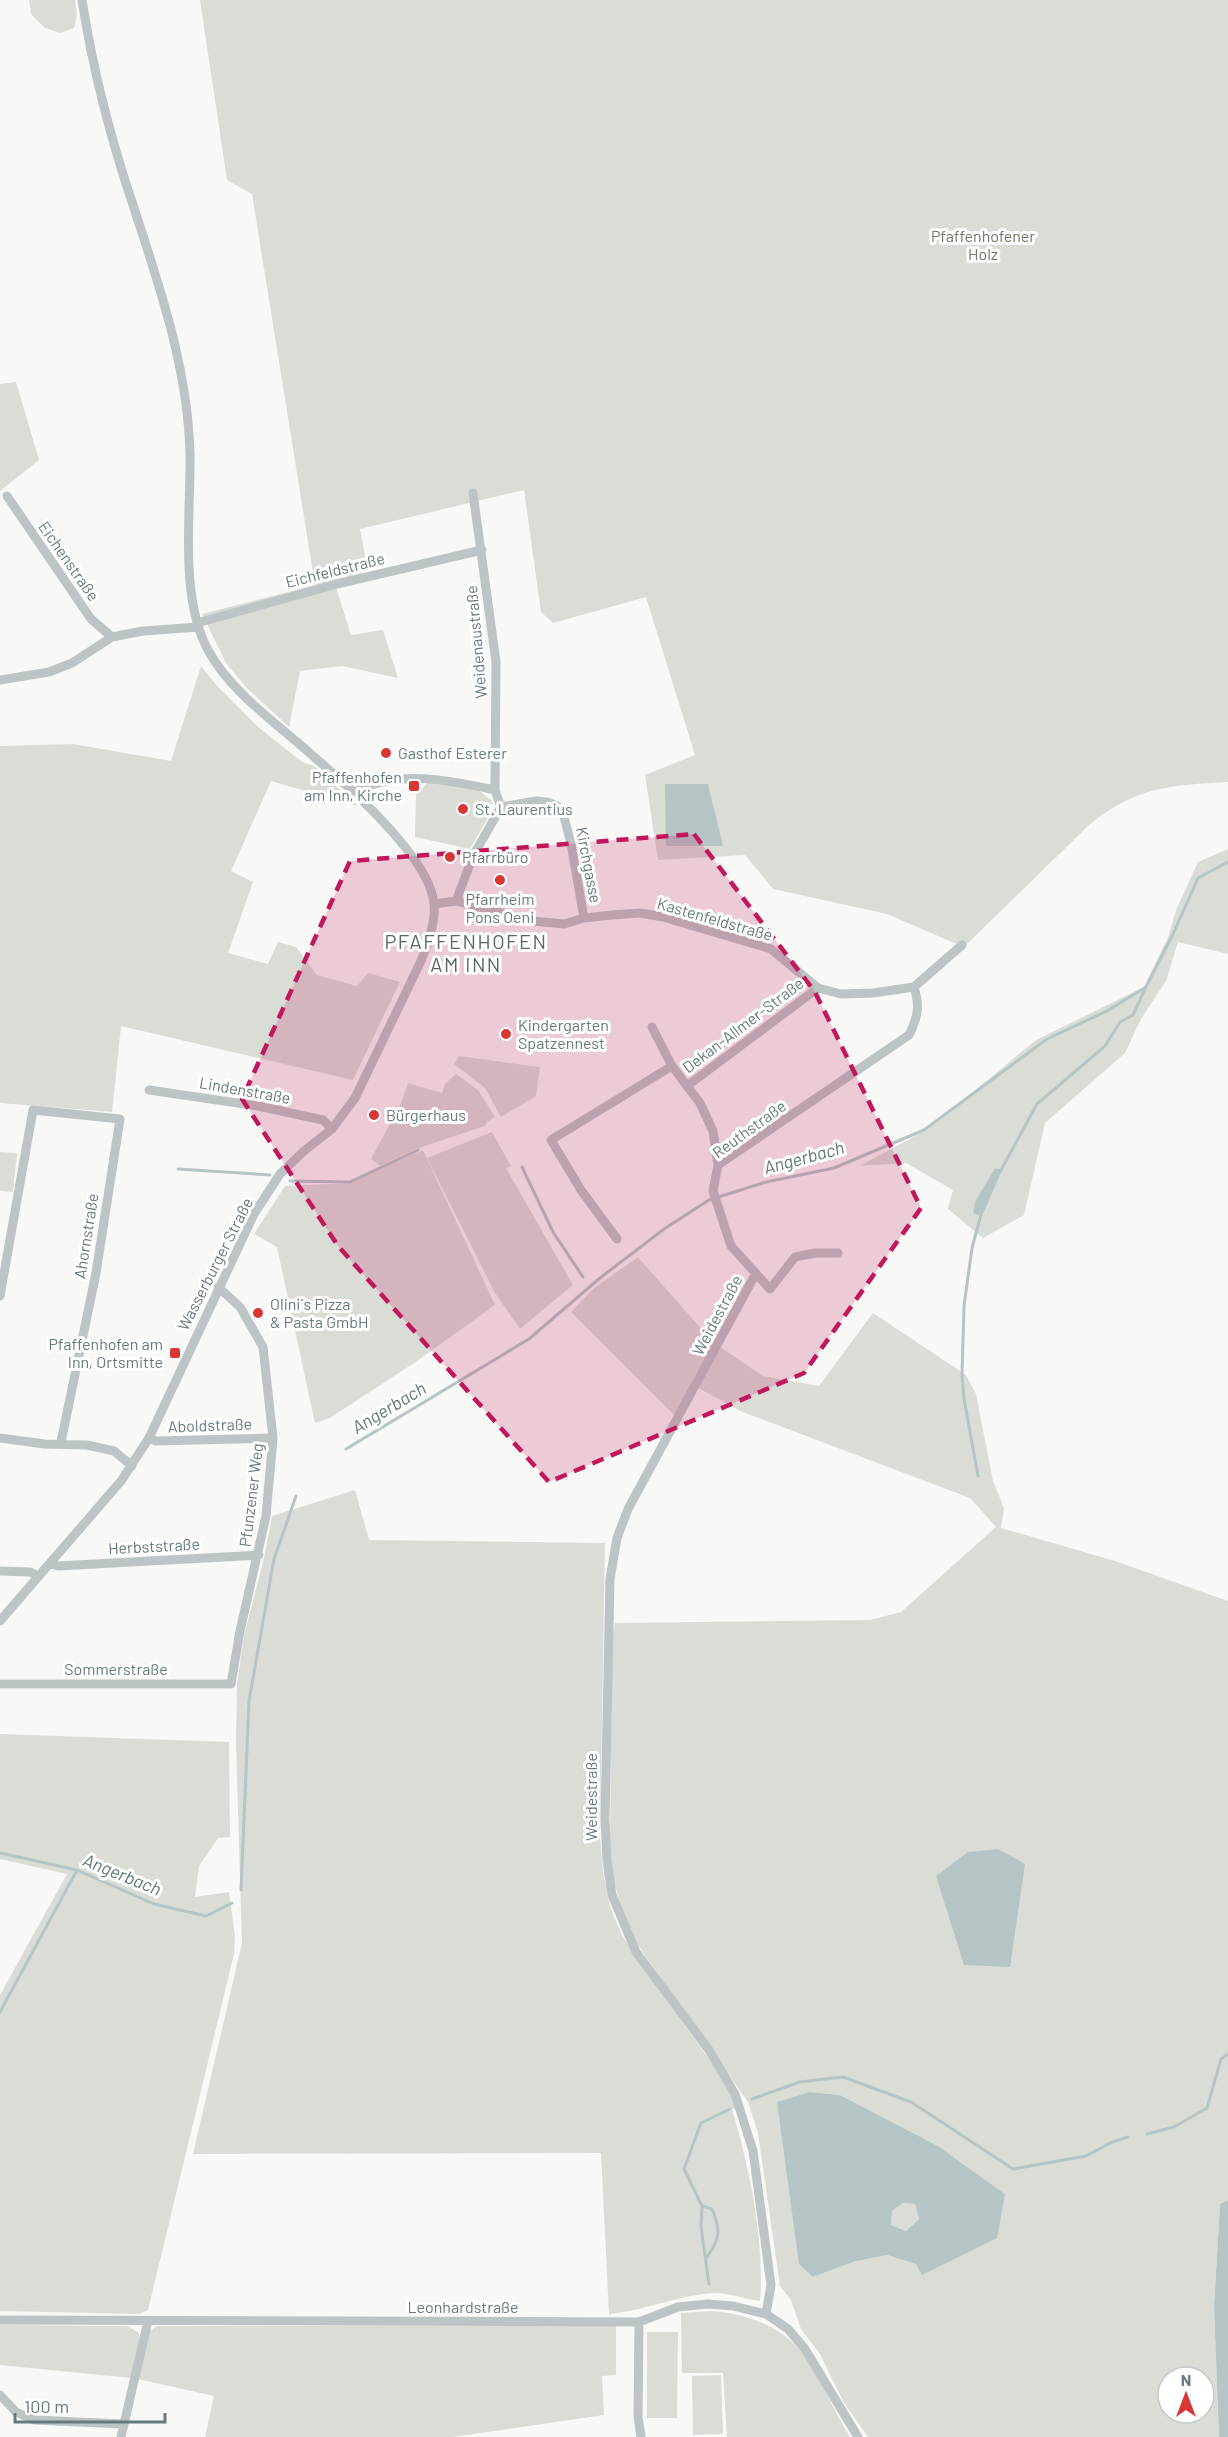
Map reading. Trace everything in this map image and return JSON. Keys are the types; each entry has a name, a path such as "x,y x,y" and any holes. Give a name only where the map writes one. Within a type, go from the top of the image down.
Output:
{"street":[{"name":"Wasserburger Straße","path":"0,1621 132,1466 149,1438 254,1214 280,1174 332,1129 358,1092 421,961 430,938 434,904 418,863 392,830 355,792 239,690 221,670 208,649 198,625 189,583 190,451 179,362 155,273 99,88 82,0"},
{"name":"Weidenaustraße","path":"473,493 496,662 495,790"},
{"name":"Eichenstraße","path":"7,496 91,619 112,637"},
{"name":"Eichfeldstraße","path":"112,637 198,625 337,584 482,550"},
{"path":"0,680 49,672 72,663 112,637"},
{"path":"355,792 370,784 413,778 452,781 495,790 501,807 473,856 456,901"},
{"name":"Kirchgasse","path":"501,807 536,801 547,802 557,806 563,813 584,918"},
{"name":"Kastenfeldstraße","path":"434,904 456,901 532,921 564,924 584,918 640,913 663,917 771,949 818,988 841,994 873,993 914,987"},
{"path":"914,987 962,945"},
{"name":"Reuthstraße","path":"755,1275 732,1246 716,1205 713,1191 718,1165 909,1035 919,1014 914,987"},
{"name":"Dekan-Allmer-Straße","path":"687,1086 818,988"},
{"name":"Dekan-Allmer-Straße","path":"652,1027 672,1066 700,1102 713,1131 718,1165"},
{"name":"Dekan-Allmer-Straße","path":"617,1239 581,1190 551,1140 672,1066"},
{"name":"Lindenstraße","path":"149,1090 323,1120 332,1129"},
{"name":"Ahornstraße","path":"0,1296 33,1110 120,1119 96,1274 62,1442"},
{"path":"755,1275 770,1289 795,1257 815,1253 838,1254"},
{"name":"Weidestraße","path":"755,1275 628,1509 617,1538 610,1579 605,1820 612,1895 636,1953 709,2050 735,2094 743,2117 753,2151 771,2285 766,2314"},
{"name":"Pfunzener Weg","path":"218,1287 240,1307 263,1347 273,1438 266,1516 240,1631 231,1684"},
{"path":"0,1438 44,1444 62,1442 87,1445 114,1451 132,1466"},
{"name":"Aboldstraße","path":"149,1438 156,1441 273,1438"},
{"name":"Herbststraße","path":"50,1563 58,1566 259,1555"},
{"path":"0,1571 30,1572 38,1576"},
{"name":"Sommerstraße","path":"0,1684 231,1684"},
{"name":"Leonhardstraße","path":"0,2320 639,2322 678,2307 707,2304 733,2306 766,2314 788,2329 806,2349 858,2437"},
{"path":"121,2437 148,2321"},
{"path":"639,2322 638,2417 640,2437"},
{"path":"0,2395 16,2412 34,2420 123,2424"}],"highlighted area":[{"path":"694,834 815,992 921,1208 804,1373 549,1482 338,1246 242,1099 350,861"}],"green space":[{"path":"29,0 75,0 77,15 74,28 60,33 45,28 31,14"},
{"name":"Pfaffenhofener Holz","path":"200,0 1228,0 1228,782 1155,790 1123,802 1107,812 1090,824 962,949 959,945 887,914 773,889 745,855 658,860 645,775 695,755 646,597 553,623 541,612 524,490 360,529 368,571 334,581 351,635 383,630 398,678 342,666 300,671 289,727 246,687 226,663 202,614 315,585 252,194 227,180"},
{"path":"16,382 39,460 0,491 0,384"},
{"path":"201,666 217,686 258,727 302,762 314,766 358,806 271,781 231,871 253,882 228,953 268,964 278,942 296,947 317,975 357,986 368,973 400,982 353,1080 121,1026 112,1112 0,1103 0,746 73,744 171,761"},
{"path":"428,782 477,789 492,801 490,814 470,849 415,837 416,795"},
{"path":"1228,849 1228,954 1178,942 1166,981 1141,1019 1125,1053 1045,1123 1024,1215 983,1238 948,1209 953,1190 906,1163 859,1166 927,1130 1036,1040 1144,987 1169,935 1176,910 1198,862"},
{"path":"459,1056 540,1067 536,1096 501,1117 485,1088 454,1064"},
{"path":"456,1074 478,1090 495,1117 485,1126 416,1149 380,1166 371,1159 401,1103 408,1083 442,1093 445,1084"},
{"path":"492,1132 511,1166 506,1168 573,1285 520,1329 495,1293 427,1158"},
{"path":"423,1150 495,1305 417,1361 330,1418 315,1423 277,1247 254,1234 285,1186 349,1183"},
{"path":"0,1152 17,1153 13,1192 0,1191"},
{"path":"638,1257 713,1342 763,1376 819,1386 873,1313 966,1375 976,1394 993,1481 1004,1508 1001,1528 1115,1561 1228,1601 1228,2200 1220,2204 1214,2307 1219,2437 868,2437 843,2401 820,2354 801,2329 791,2300 780,2286 758,2133 748,2102 637,1944 623,1915 614,1881 610,1851 612,1637 615,1623 870,1620 901,1612 996,1527 970,1498 740,1411 693,1385 674,1415 571,1312 594,1288","holes":["809,2092 840,2095 938,2146 1005,2194 916,2264 887,2255 853,2262 813,2277 777,2102"]},
{"path":"355,1490 369,1540 605,1543 600,1838 610,1907 622,1935 636,1958 725,2081 738,2108 732,2109 744,2155 758,2229 760,2301 725,2294 701,2294 609,2314 601,2153 193,2154 242,1943 236,1743 237,1684 244,1636 272,1516"},
{"path":"0,1734 229,1742 230,1837 218,1838 199,1866 195,1897 229,1892 235,1936 234,1954 148,2310 139,2314 0,2311 0,1995 67,1874 0,1859"},
{"path":"903,2203 915,2204 919,2219 906,2231 891,2225 892,2211"},
{"path":"713,2311 747,2317 776,2330 789,2339 811,2364 850,2437 727,2437 723,2373 682,2373 681,2313"},
{"path":"0,2325 127,2326 139,2333 139,2346 131,2378 0,2365"},
{"path":"157,2326 616,2326 616,2375 602,2376 604,2415 453,2437 205,2437 214,2396 138,2379 149,2332"},
{"path":"647,2332 678,2332 677,2418 647,2418"},
{"path":"721,2375 723,2434 693,2435 692,2376"}],"shaded area":[{"path":"665,784 708,784 723,846 666,846"},
{"path":"995,1168 1002,1170 984,1212 978,1215 973,1213 975,1202"},
{"path":"998,1849 1025,1864 1010,1967 964,1965 936,1876 968,1852"},
{"path":"809,2092 840,2095 938,2146 1005,2194 997,2238 922,2275 916,2264 887,2255 853,2262 813,2277 799,2264 777,2102","holes":["903,2203 915,2204 919,2219 906,2231 891,2225 892,2211"]},
{"path":"1228,2200 1228,2437 1219,2437 1214,2307 1220,2204"}],"waterway":[{"name":"Angerbach","path":"346,1449 529,1339 600,1278 664,1229 709,1200 766,1182 834,1168 924,1130 1047,1039 1107,1011 1146,987 1198,878 1228,862"},
{"path":"1000,1172 1037,1104 1105,1046 1120,1022 1133,1015 1145,989"},
{"path":"290,1181 350,1182 418,1150"},
{"path":"522,1167 553,1232 583,1277"},
{"path":"178,1169 270,1175"},
{"path":"978,1476 962,1375 964,1306 972,1248 982,1211"},
{"name":"Angerbach","path":"241,1890 249,1701 274,1559 296,1496"},
{"name":"Angerbach","path":"0,1853 77,1870 154,1904 206,1916 232,1903"},
{"path":"0,2012 77,1870"},
{"path":"1147,2134 1174,2127 1207,2108 1221,2059 1228,2054"},
{"path":"752,2099 800,2082 843,2077 911,2102 1013,2169 1086,2156 1112,2142 1128,2137"},
{"path":"709,2284 701,2227 702,2206 684,2169 701,2123 730,2109"},
{"path":"702,2206 712,2209 718,2229 715,2245 707,2257"}],"place":[{"name":"Gasthof Esterer","path":"386,753"},
{"name":"Pfaffenhofen am Inn, Kirche","path":"414,786"},
{"name":"St. Laurentius","path":"463,809"},
{"name":"Pfarrbüro","path":"450,857"},
{"name":"Pfarrheim Pons Oeni","path":"500,880"},
{"name":"Kindergarten Spatzennest","path":"506,1034"},
{"name":"Bürgerhaus","path":"374,1115"},
{"name":"Olini´s Pizza & Pasta GmbH","path":"258,1313"},
{"name":"Pfaffenhofen am Inn, Ortsmitte","path":"175,1353"}],"district":[{"name":"PFAFFENHOFEN AM INN","path":"466,954"}]}
